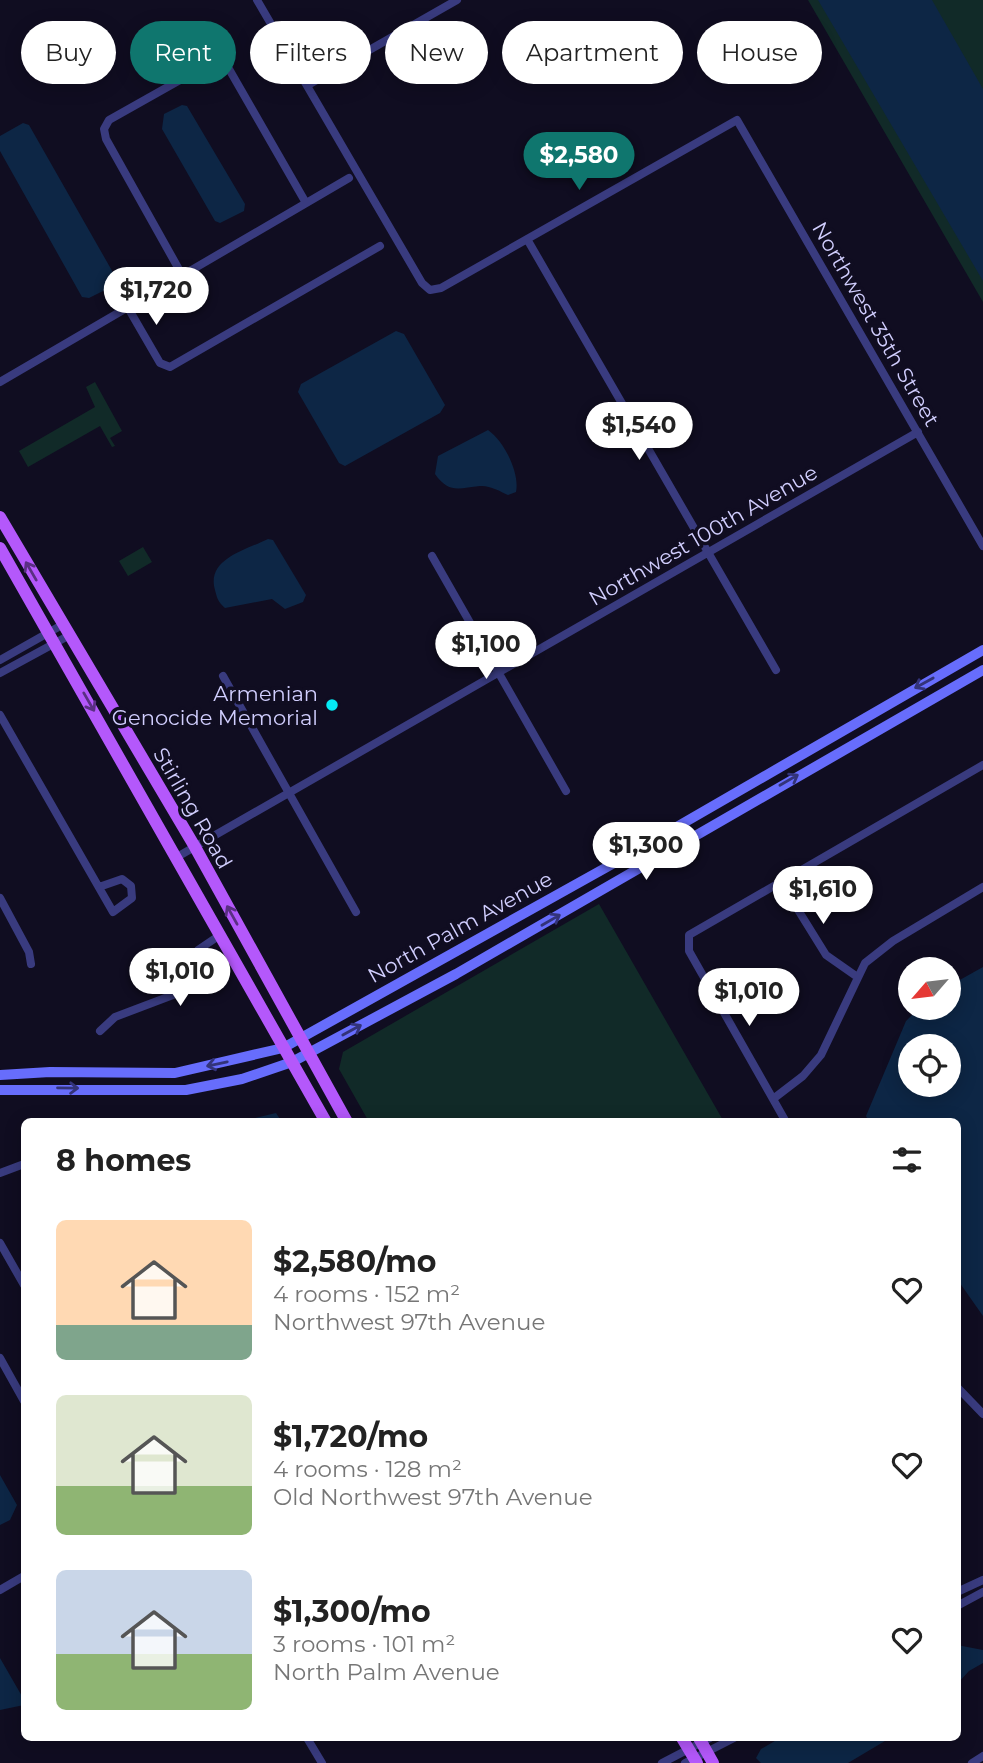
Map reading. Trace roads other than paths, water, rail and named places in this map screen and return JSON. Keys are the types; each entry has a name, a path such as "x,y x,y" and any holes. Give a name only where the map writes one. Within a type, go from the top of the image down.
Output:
{"main road":[{"name":"Stirling Road","path":"0,517 195,847 345,1118"},
{"name":"Stirling Road","path":"0,548 324,1118"},
{"name":"North Palm Avenue","path":"0,1075 175,1073 283,1048 983,650"},
{"name":"North Palm Avenue","path":"0,1090 186,1090 242,1079 292,1062 539,927 983,670"},
{"path":"748,785 756,799"}],"street":[{"path":"257,0 422,283 430,290 527,239 776,670"},
{"path":"307,85 457,0"},
{"path":"181,274 106,139 104,129 109,120 212,62 221,62 229,69 306,203"},
{"name":"Northwest 35th Street","path":"527,239 737,120 983,546"},
{"path":"0,382 349,178"},
{"path":"127,306 160,363 170,367 380,246"},
{"name":"Northwest 100th Avenue","path":"177,857 918,432"},
{"path":"432,556 566,791"},
{"path":"2,669 27,657 65,630"},
{"path":"0,660 65,630"},
{"path":"15,651 27,657"},
{"path":"223,677 356,912"},
{"path":"0,715 113,912 132,898 131,886 122,879 99,887"},
{"path":"784,1118 689,951 687,939 692,932 782,884 983,765"},
{"path":"782,884 820,947 856,976"},
{"path":"773,1099 803,1076 821,1055 864,963 893,941 983,887"},
{"path":"0,898 29,952 31,964"},
{"path":"100,1031 116,1017 173,995 184,983 198,950 220,935"},
{"path":"0,1173 21,1165"},
{"path":"0,1243 21,1280"},
{"path":"0,1358 21,1396"},
{"path":"961,1391 983,1414"},
{"path":"0,1590 21,1578"},
{"path":"961,1590 983,1580"},
{"path":"961,1604 983,1592"},
{"path":"309,1741 322,1763"},
{"path":"662,1763 726,1741"},
{"path":"972,1763 983,1756"}],"water":[{"path":"818,0 932,0 983,89 983,281"},
{"path":"182,105 187,106 245,204 244,211 220,223 215,221 162,129 164,114"},
{"path":"23,123 29,125 119,283 89,298 82,297 0,151 0,136"},
{"path":"396,331 404,334 445,405 440,413 345,466 339,463 298,392 301,384"},
{"path":"488,430 510,458 516,476 516,492 508,495 487,486 455,488 445,485 435,474 438,456"},
{"path":"268,539 273,540 306,595 303,602 285,609 272,599 225,608 218,600 215,590 216,570 230,557"},
{"path":"983,967 983,1316 961,1285 961,1118 866,1116 898,1040 898,1097 961,1097 961,1034 901,1034 906,1021 961,1020 961,979"},
{"path":"276,1113 279,1118 255,1118"},
{"path":"0,1475 17,1505 10,1520 0,1525"},
{"path":"961,1646 983,1650 983,1663 961,1680"},
{"path":"0,1658 21,1695 21,1706 0,1710"},
{"path":"775,1741 885,1741 848,1763 761,1763 756,1758 761,1749"}],"place":[{"name":"Armenian Genocide Memorial","path":"332,705"}]}
